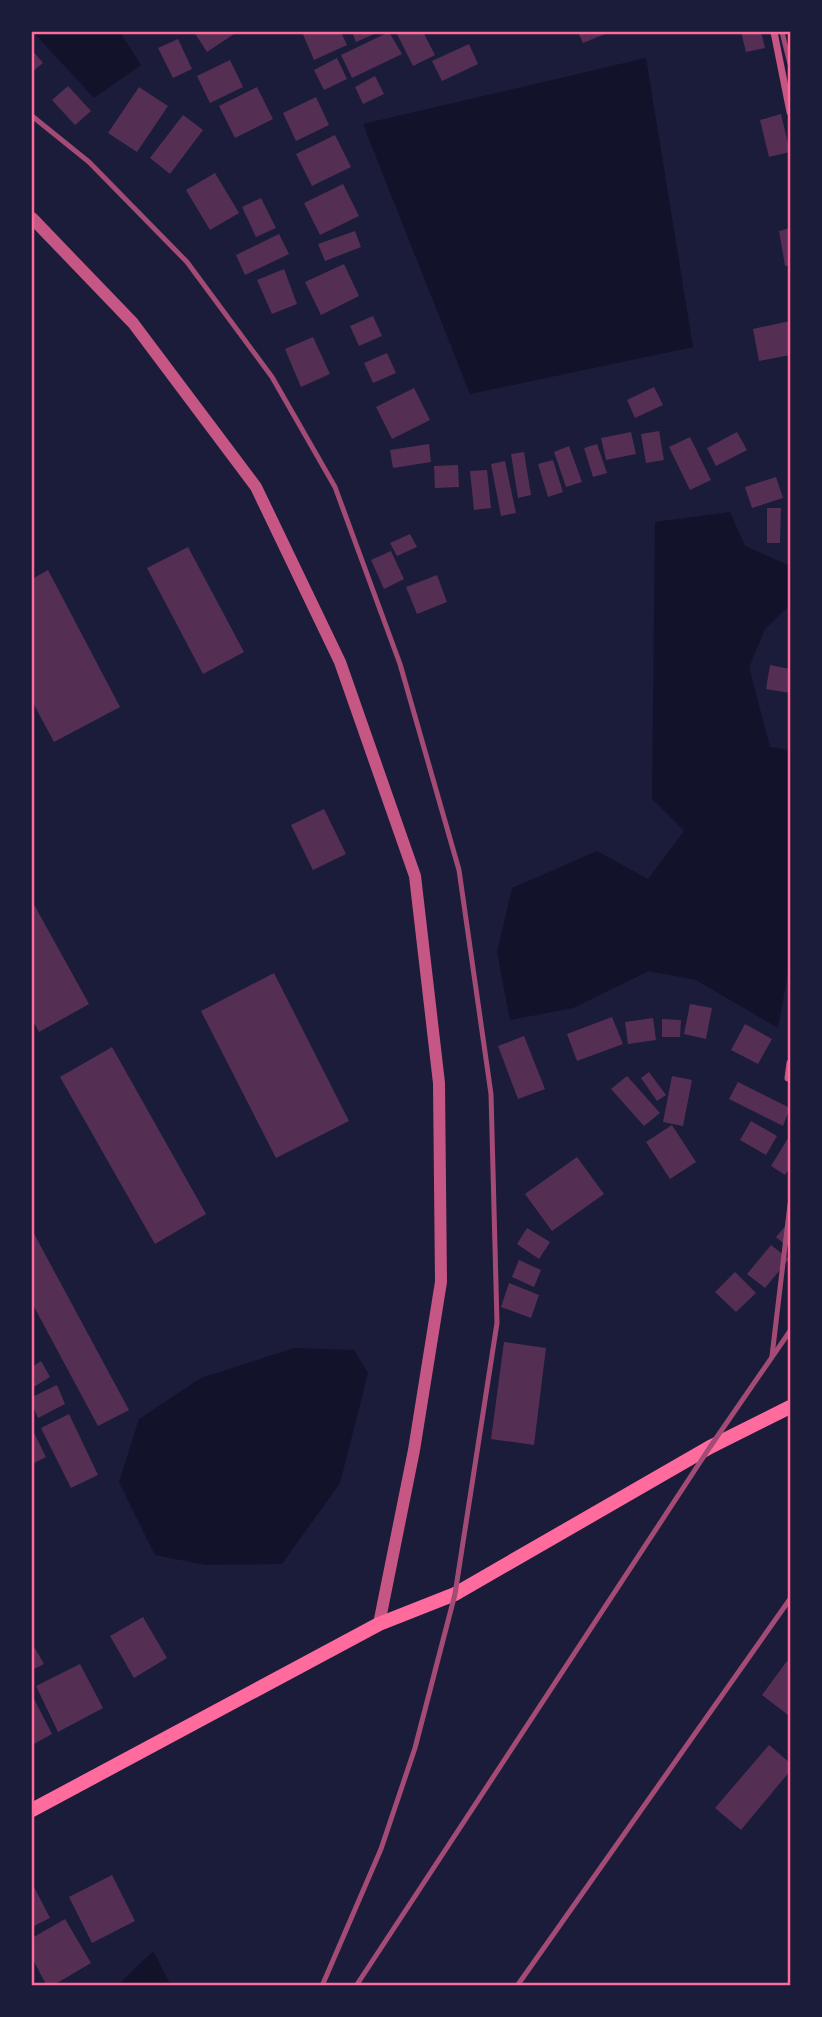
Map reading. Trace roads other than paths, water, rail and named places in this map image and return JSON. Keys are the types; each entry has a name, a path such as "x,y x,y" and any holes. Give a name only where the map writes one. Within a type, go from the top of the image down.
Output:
{"main road":[{"path":"32,1810 379,1624 455,1594 710,1447 790,1408"}],"street":[{"path":"774,32 790,112"},
{"path":"32,218 133,323 256,487 340,662 415,876 439,1083 441,1282 414,1450 379,1624"},
{"path":"788,1078 790,1063"}],"railway":[{"path":"782,32 790,64"},
{"path":"32,116 89,162 187,262 272,377 335,487 400,664 459,870 491,1094 497,1323 455,1594 415,1748 381,1849 322,1986"},
{"path":"772,1356 790,1204"},
{"path":"356,1986 710,1447 790,1331"},
{"path":"517,1986 790,1599"}]}
